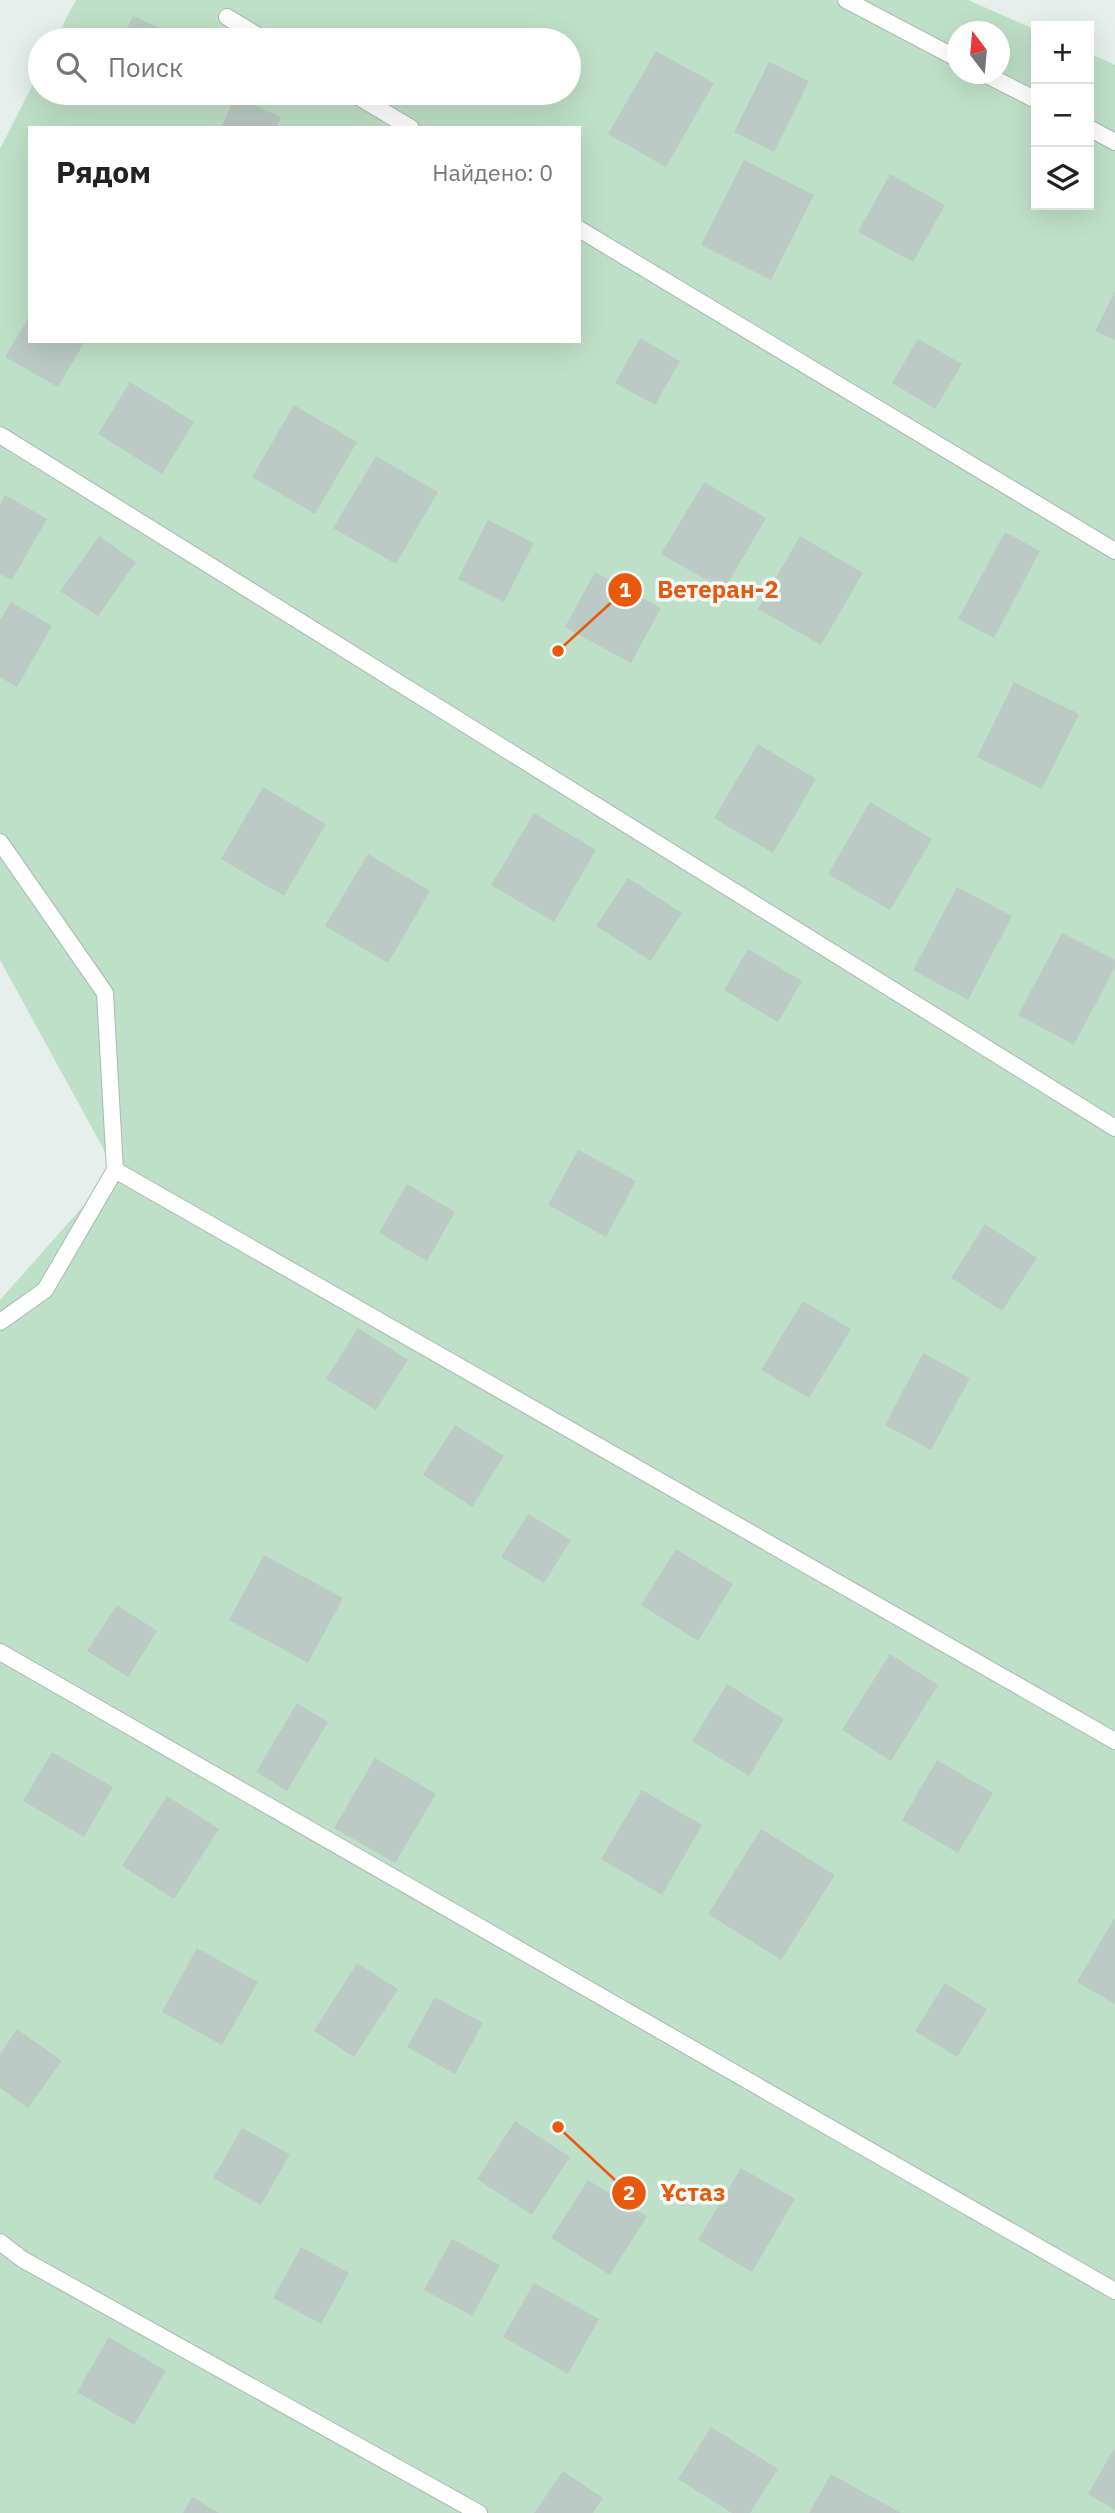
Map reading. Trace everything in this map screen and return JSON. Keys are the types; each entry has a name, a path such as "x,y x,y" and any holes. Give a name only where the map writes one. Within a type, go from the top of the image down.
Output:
{"lane":[{"path":"846,0 947,54"},
{"path":"227,17 245,28"},
{"path":"1005,84 1031,97"},
{"path":"372,105 408,126"},
{"path":"1094,131 1115,142"},
{"path":"581,230 1115,551"},
{"path":"0,435 1115,1128"},
{"path":"0,842 104,993 115,1170 45,1290 0,1322"},
{"path":"115,1170 1115,1741"},
{"path":"0,1652 1115,2291"},
{"path":"0,2242 22,2259 479,2513"}],"green space":[{"path":"76,0 968,0 1031,28 1031,210 1094,210 1094,55 1115,65 1115,2513 0,2513 0,1300 115,1170 0,960 0,149 28,94 28,105 581,105 581,28 61,28"}],"building":[{"path":"133,16 161,28 128,28"},
{"path":"656,51 714,83 666,167 608,134"},
{"path":"769,62 809,81 774,152 734,132"},
{"path":"231,105 255,105 281,117 277,126 222,126"},
{"path":"744,160 814,195 771,280 701,245"},
{"path":"890,174 945,205 913,262 858,232"},
{"path":"1115,291 1115,340 1095,331"},
{"path":"28,318 28,343 84,343 58,387 5,357"},
{"path":"640,338 680,361 655,405 615,383"},
{"path":"918,339 962,364 935,409 892,383"},
{"path":"130,382 194,422 162,474 98,434"},
{"path":"294,405 357,442 315,514 252,477"},
{"path":"376,456 438,492 396,564 333,528"},
{"path":"704,482 766,518 724,590 661,554"},
{"path":"5,495 47,519 12,580 0,574 0,504"},
{"path":"488,520 534,543 504,602 458,579"},
{"path":"1005,532 1040,551 994,638 958,619"},
{"path":"99,536 136,562 98,616 60,591"},
{"path":"800,536 863,573 821,645 758,609"},
{"path":"595,572 661,608 631,663 565,627"},
{"path":"11,602 52,626 17,687 0,677 0,620"},
{"path":"1014,682 1079,714 1042,789 977,757"},
{"path":"758,744 816,779 773,853 714,818"},
{"path":"263,787 326,824 284,896 221,859"},
{"path":"870,802 932,839 890,910 828,874"},
{"path":"534,813 596,850 554,922 491,885"},
{"path":"368,854 430,891 388,963 325,926"},
{"path":"628,878 682,913 651,961 596,926"},
{"path":"957,887 1012,916 968,1000 913,970"},
{"path":"1062,933 1115,960 1115,967 1074,1045 1018,1015"},
{"path":"748,949 802,981 778,1022 724,990"},
{"path":"578,1150 636,1181 606,1237 548,1205"},
{"path":"407,1184 455,1212 427,1261 379,1233"},
{"path":"985,1224 1037,1258 1002,1311 951,1278"},
{"path":"803,1301 851,1329 809,1398 761,1370"},
{"path":"358,1328 408,1360 376,1410 326,1379"},
{"path":"923,1353 970,1378 931,1450 885,1425"},
{"path":"455,1425 504,1456 472,1507 423,1475"},
{"path":"528,1514 571,1540 544,1583 501,1557"},
{"path":"676,1549 733,1584 698,1641 641,1605"},
{"path":"264,1555 343,1598 308,1663 229,1620"},
{"path":"117,1605 157,1631 128,1677 87,1651"},
{"path":"890,1654 938,1685 891,1761 842,1730"},
{"path":"727,1684 784,1719 749,1776 692,1741"},
{"path":"297,1703 328,1722 287,1791 256,1772"},
{"path":"52,1752 113,1787 84,1837 23,1801"},
{"path":"375,1758 436,1794 395,1863 334,1828"},
{"path":"937,1760 993,1793 958,1853 902,1820"},
{"path":"642,1790 702,1825 662,1895 601,1859"},
{"path":"167,1796 219,1829 174,1899 122,1866"},
{"path":"761,1829 835,1875 781,1960 708,1914"},
{"path":"1115,1917 1115,2004 1077,1982"},
{"path":"197,1948 258,1982 222,2045 162,2012"},
{"path":"357,1963 398,1989 354,2057 314,2031"},
{"path":"945,1983 987,2009 957,2057 915,2031"},
{"path":"435,1997 483,2023 455,2074 407,2047"},
{"path":"17,2029 62,2061 28,2108 0,2088 0,2054"},
{"path":"515,2121 570,2157 532,2215 477,2179"},
{"path":"242,2128 290,2154 261,2205 213,2178"},
{"path":"741,2168 795,2199 752,2272 698,2240"},
{"path":"588,2180 647,2216 610,2275 551,2238"},
{"path":"452,2239 500,2265 472,2316 424,2290"},
{"path":"301,2247 349,2273 321,2324 273,2298"},
{"path":"534,2283 599,2319 568,2374 503,2337"},
{"path":"109,2337 166,2371 134,2425 77,2392"},
{"path":"711,2427 778,2469 750,2513 732,2513 678,2479"},
{"path":"1115,2447 1115,2510 1088,2494"},
{"path":"563,2471 603,2498 593,2513 534,2513"},
{"path":"831,2474 901,2513 809,2513"},
{"path":"192,2497 219,2513 183,2513"}],"place":[{"name":"Ветеран-2","path":"558,651"},
{"name":"Ұстаз","path":"558,2127"}]}
